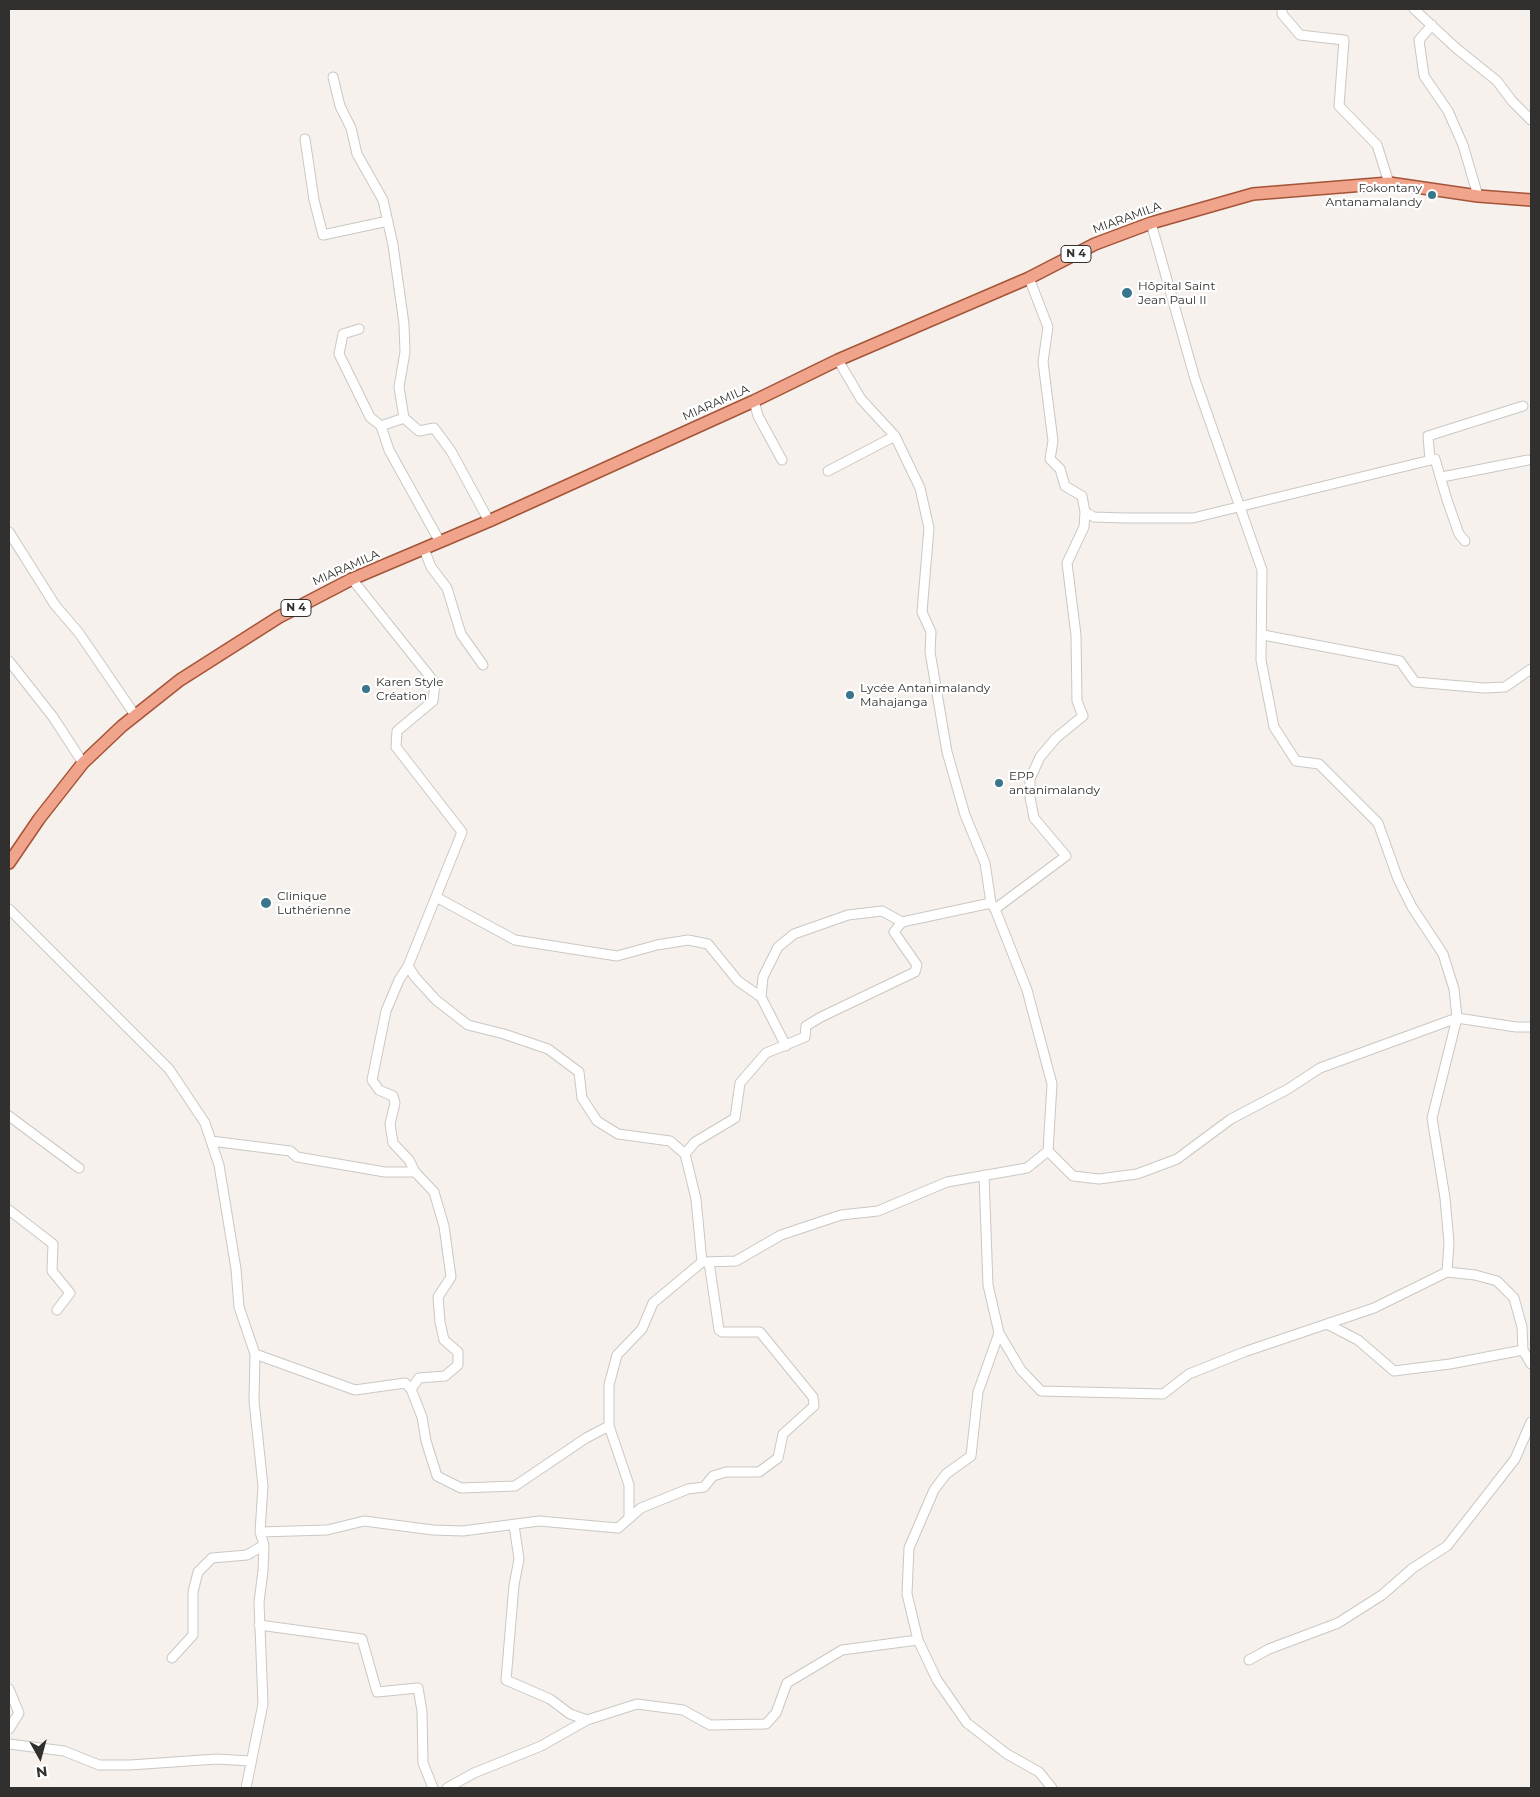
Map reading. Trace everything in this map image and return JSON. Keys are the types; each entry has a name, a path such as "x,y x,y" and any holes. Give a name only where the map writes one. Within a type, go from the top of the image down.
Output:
{"main road":[{"name":"MIARAMILA","path":"9,863 39,819 83,763 135,716 180,680 279,617 352,579 488,521 754,401 838,360 1029,278 1095,244 1150,223 1253,194 1390,183 1478,196 1531,200"}],"street":[{"path":"1282,9 1282,14 1300,35 1344,40 1339,106 1377,145 1390,183"},
{"path":"1414,9 1497,81 1512,101 1531,120"},
{"path":"1432,25 1419,40 1424,76 1448,111 1463,145 1478,196"},
{"path":"333,77 340,106 351,128 357,154 383,200 388,221 404,324 405,352 399,387 404,418 419,431 434,428 451,451 488,521"},
{"path":"305,139 314,200 323,235 388,221"},
{"path":"1150,223 1195,379 1262,570 1263,635 1261,660 1274,727 1296,761 1319,764 1378,823 1398,879 1412,907 1443,954 1454,988 1457,1018 1432,1118 1445,1198 1449,1242 1447,1272"},
{"path":"761,998 764,977 778,948 794,934 848,915 882,911 902,922 993,906 1066,856 1034,818 1030,797 1030,779 1040,757 1056,738 1082,716 1077,701 1076,635 1067,562 1084,528 1084,512 1082,496 1065,486 1060,469 1050,459 1053,441 1043,362 1048,327 1029,278"},
{"path":"359,329 343,334 339,354 370,417 381,426 389,450 440,542"},
{"path":"629,1517 629,1485 609,1426 609,1385 617,1356 642,1328 653,1303 706,1262 736,1261 781,1235 841,1215 878,1211 947,1182 1027,1168 1048,1151 1052,1084 1027,990 993,906 985,863 965,815 947,752 930,652 931,632 922,612 929,528 920,488 895,436 861,399 838,360"},
{"path":"754,401 758,416 782,460"},
{"path":"1430,460 1428,436 1523,406"},
{"path":"381,426 404,418"},
{"path":"828,471 895,436"},
{"path":"1084,512 1094,517 1192,518 1436,459 1447,500 1459,534 1465,541"},
{"path":"1442,477 1528,460"},
{"path":"9,532 55,605 79,633 135,716"},
{"path":"424,549 431,567 447,588 461,634 483,665"},
{"path":"352,579 435,683 433,702 397,731 396,747 462,832 408,966 399,980 386,1010 372,1080 379,1090 393,1096 394,1103 390,1124 393,1143 409,1160 415,1172 434,1192 444,1226 450,1277 438,1298 440,1322 444,1340 458,1352 458,1365 445,1376 420,1378 411,1390"},
{"path":"1263,635 1400,661 1415,682 1484,688 1505,687 1531,669"},
{"path":"9,661 53,717 83,763"},
{"path":"436,897 515,940 617,956 657,945 688,940 708,944 738,981 761,998 786,1046"},
{"path":"9,909 169,1069 205,1123 219,1165 236,1269 239,1307 255,1354 254,1401 263,1486 260,1532 264,1545 264,1571 259,1602 263,1704 246,1788"},
{"path":"685,1154 695,1142 735,1118 740,1083 766,1053 806,1037 806,1026 820,1017 915,972 917,965 894,932 902,922"},
{"path":"260,1532 328,1530 364,1521 433,1530 463,1530 539,1521 618,1528 642,1508 688,1489 704,1487 713,1476 726,1472 759,1472 778,1458 783,1434 814,1406 813,1397 760,1332 722,1332 719,1330 696,1199 685,1154 670,1142 618,1134 597,1121 582,1098 578,1072 548,1049 504,1034 468,1025 436,1000 415,977 408,966"},
{"path":"1048,1151 1074,1176 1099,1179 1137,1174 1177,1159 1231,1119 1288,1089 1320,1068 1457,1018 1516,1027 1531,1027"},
{"path":"9,1116 79,1168"},
{"path":"211,1141 290,1151 297,1157 385,1172 415,1172"},
{"path":"984,1175 988,1285 999,1332 1020,1370 1041,1391 1163,1394 1189,1374 1374,1308 1447,1272 1475,1275 1497,1281 1514,1298 1522,1327 1523,1350 1531,1364"},
{"path":"9,1210 53,1244 52,1271 70,1293 57,1310"},
{"path":"1328,1324 1358,1340 1394,1371 1450,1364 1523,1350"},
{"path":"999,1332 978,1392 971,1456 946,1474 934,1490 909,1548 907,1594 918,1640 937,1680 967,1723 1006,1754 1039,1772 1052,1788"},
{"path":"255,1354 355,1390 405,1383 411,1390 422,1417 426,1442 437,1476 461,1488 515,1486 586,1438 609,1426"},
{"path":"1250,1660 1269,1649 1338,1623 1382,1595 1412,1568 1447,1546 1515,1459 1531,1422"},
{"path":"514,1525 519,1559 514,1586 506,1680 550,1699 570,1714 587,1720"},
{"path":"172,1658 194,1635 192,1609 198,1572 212,1558 247,1555 264,1545"},
{"path":"259,1625 362,1639 377,1692 418,1688 422,1711 423,1763 433,1788"},
{"path":"447,1788 474,1773 541,1746 587,1720 637,1704 683,1710 710,1725 766,1724 776,1713 786,1683 842,1650 918,1640"},
{"path":"9,1689 20,1713 9,1729"},
{"path":"9,1744 64,1751 99,1765 130,1766 217,1759 250,1761"}],"place":[{"name":"Fokontany Antanamalandy","path":"1432,195"},
{"name":"Hôpital Saint Jean Paul II","path":"1127,293"},
{"name":"Karen Style Création","path":"366,689"},
{"name":"Lycée Antanimalandy Mahajanga","path":"850,695"},
{"name":"EPP antanimalandy","path":"999,783"},
{"name":"Clinique Luthérienne","path":"266,903"}]}
